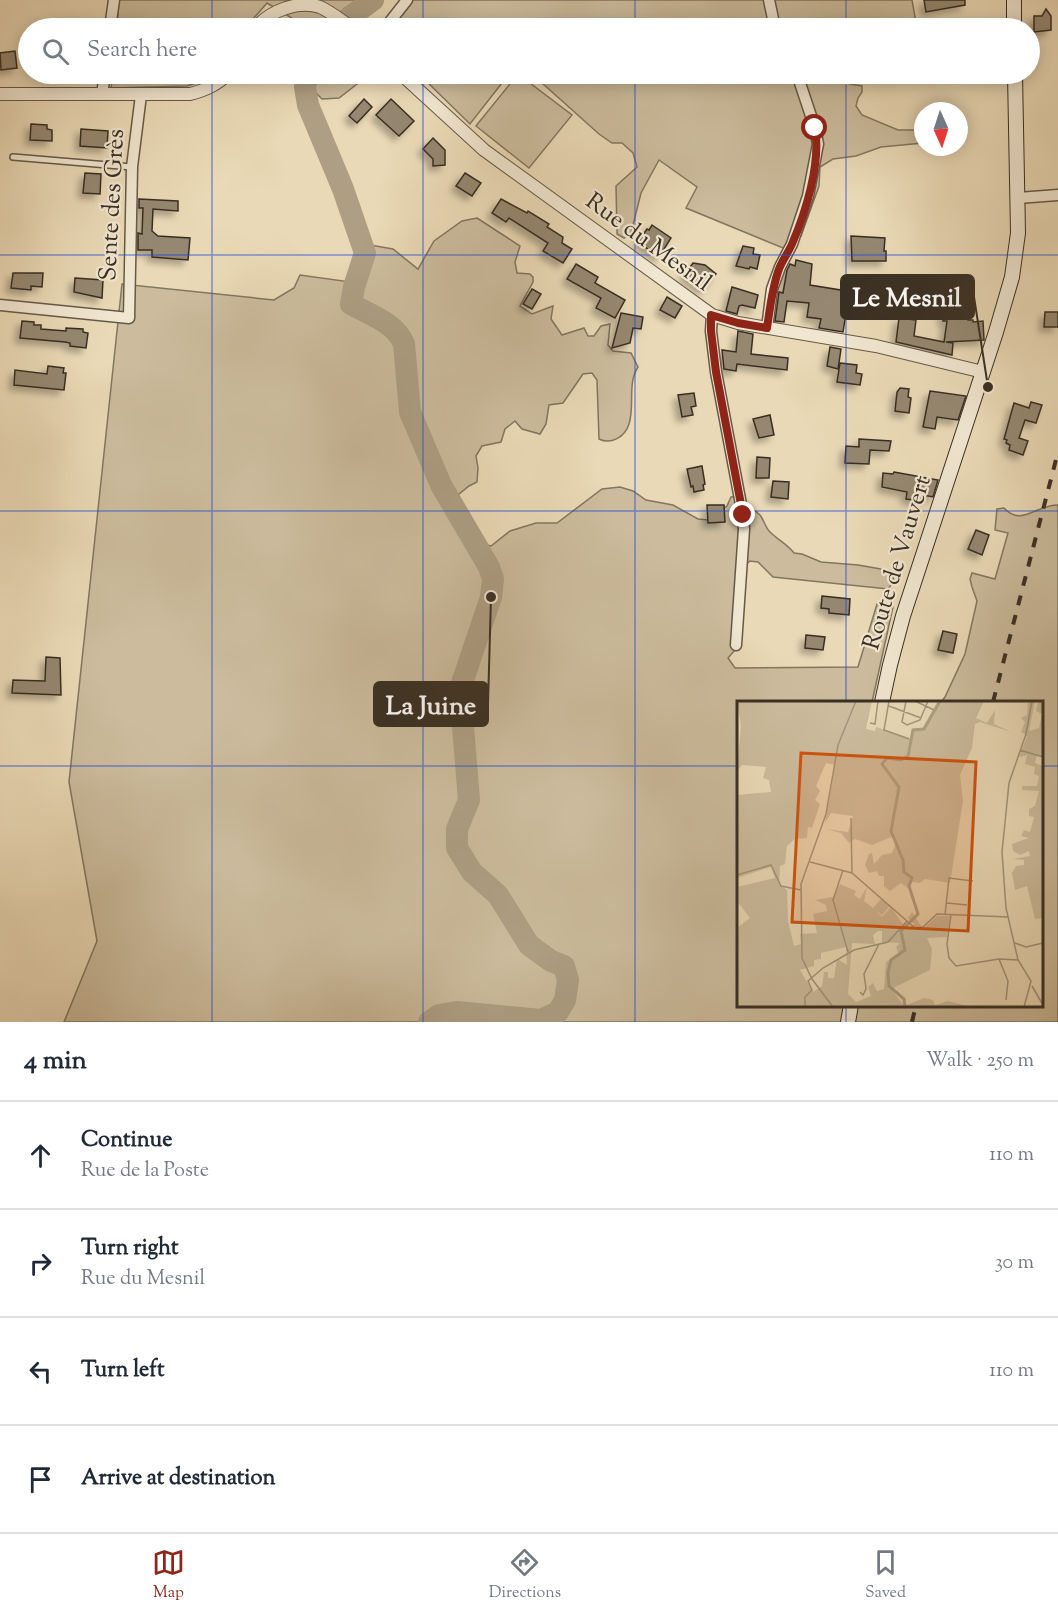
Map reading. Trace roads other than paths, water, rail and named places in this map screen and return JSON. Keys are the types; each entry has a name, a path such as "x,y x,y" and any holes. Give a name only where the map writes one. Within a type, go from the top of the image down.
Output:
{"main road":[{"path":"1014,0 1014,18"},
{"name":"Route de Vauvert","path":"882,701 903,616 996,332 1015,261 1018,198 1015,84"},
{"path":"848,1022 851,1007"}],"street":[{"path":"111,18 114,0"},
{"path":"393,18 407,0"},
{"path":"769,0 773,18"},
{"path":"267,18 272,13 289,6 304,4 319,6 336,18"},
{"path":"102,94 104,84"},
{"path":"0,94 190,94 205,91 216,84"},
{"name":"Rue du Mesnil","path":"412,84 484,150 711,315 738,323 876,346 983,372"},
{"path":"767,328 772,289 792,244 808,196 818,144 800,84"},
{"name":"Sente des Grès","path":"0,305 129,318 132,167 141,95"},
{"path":"1018,198 1058,195"},
{"path":"711,315 716,372 743,515 736,645"}],"lane":[{"path":"13,157 132,167"}],"waterway":[{"path":"349,18 373,0"},
{"path":"306,84 308,105 343,189 365,253 351,304 389,325 404,344 410,412 441,485 489,567 493,579 491,597 462,683 469,800 457,829 457,848 472,872 498,895 529,945 551,961 564,966 568,980 565,1000 558,1012 541,1020 457,1012 439,1015 429,1022"}],"railway":[{"path":"993,701 1058,452"},
{"path":"912,1022 916,1007"}],"place":[{"name":"Le Mesnil","path":"988,387"},
{"name":"La Juine","path":"491,597"}]}
